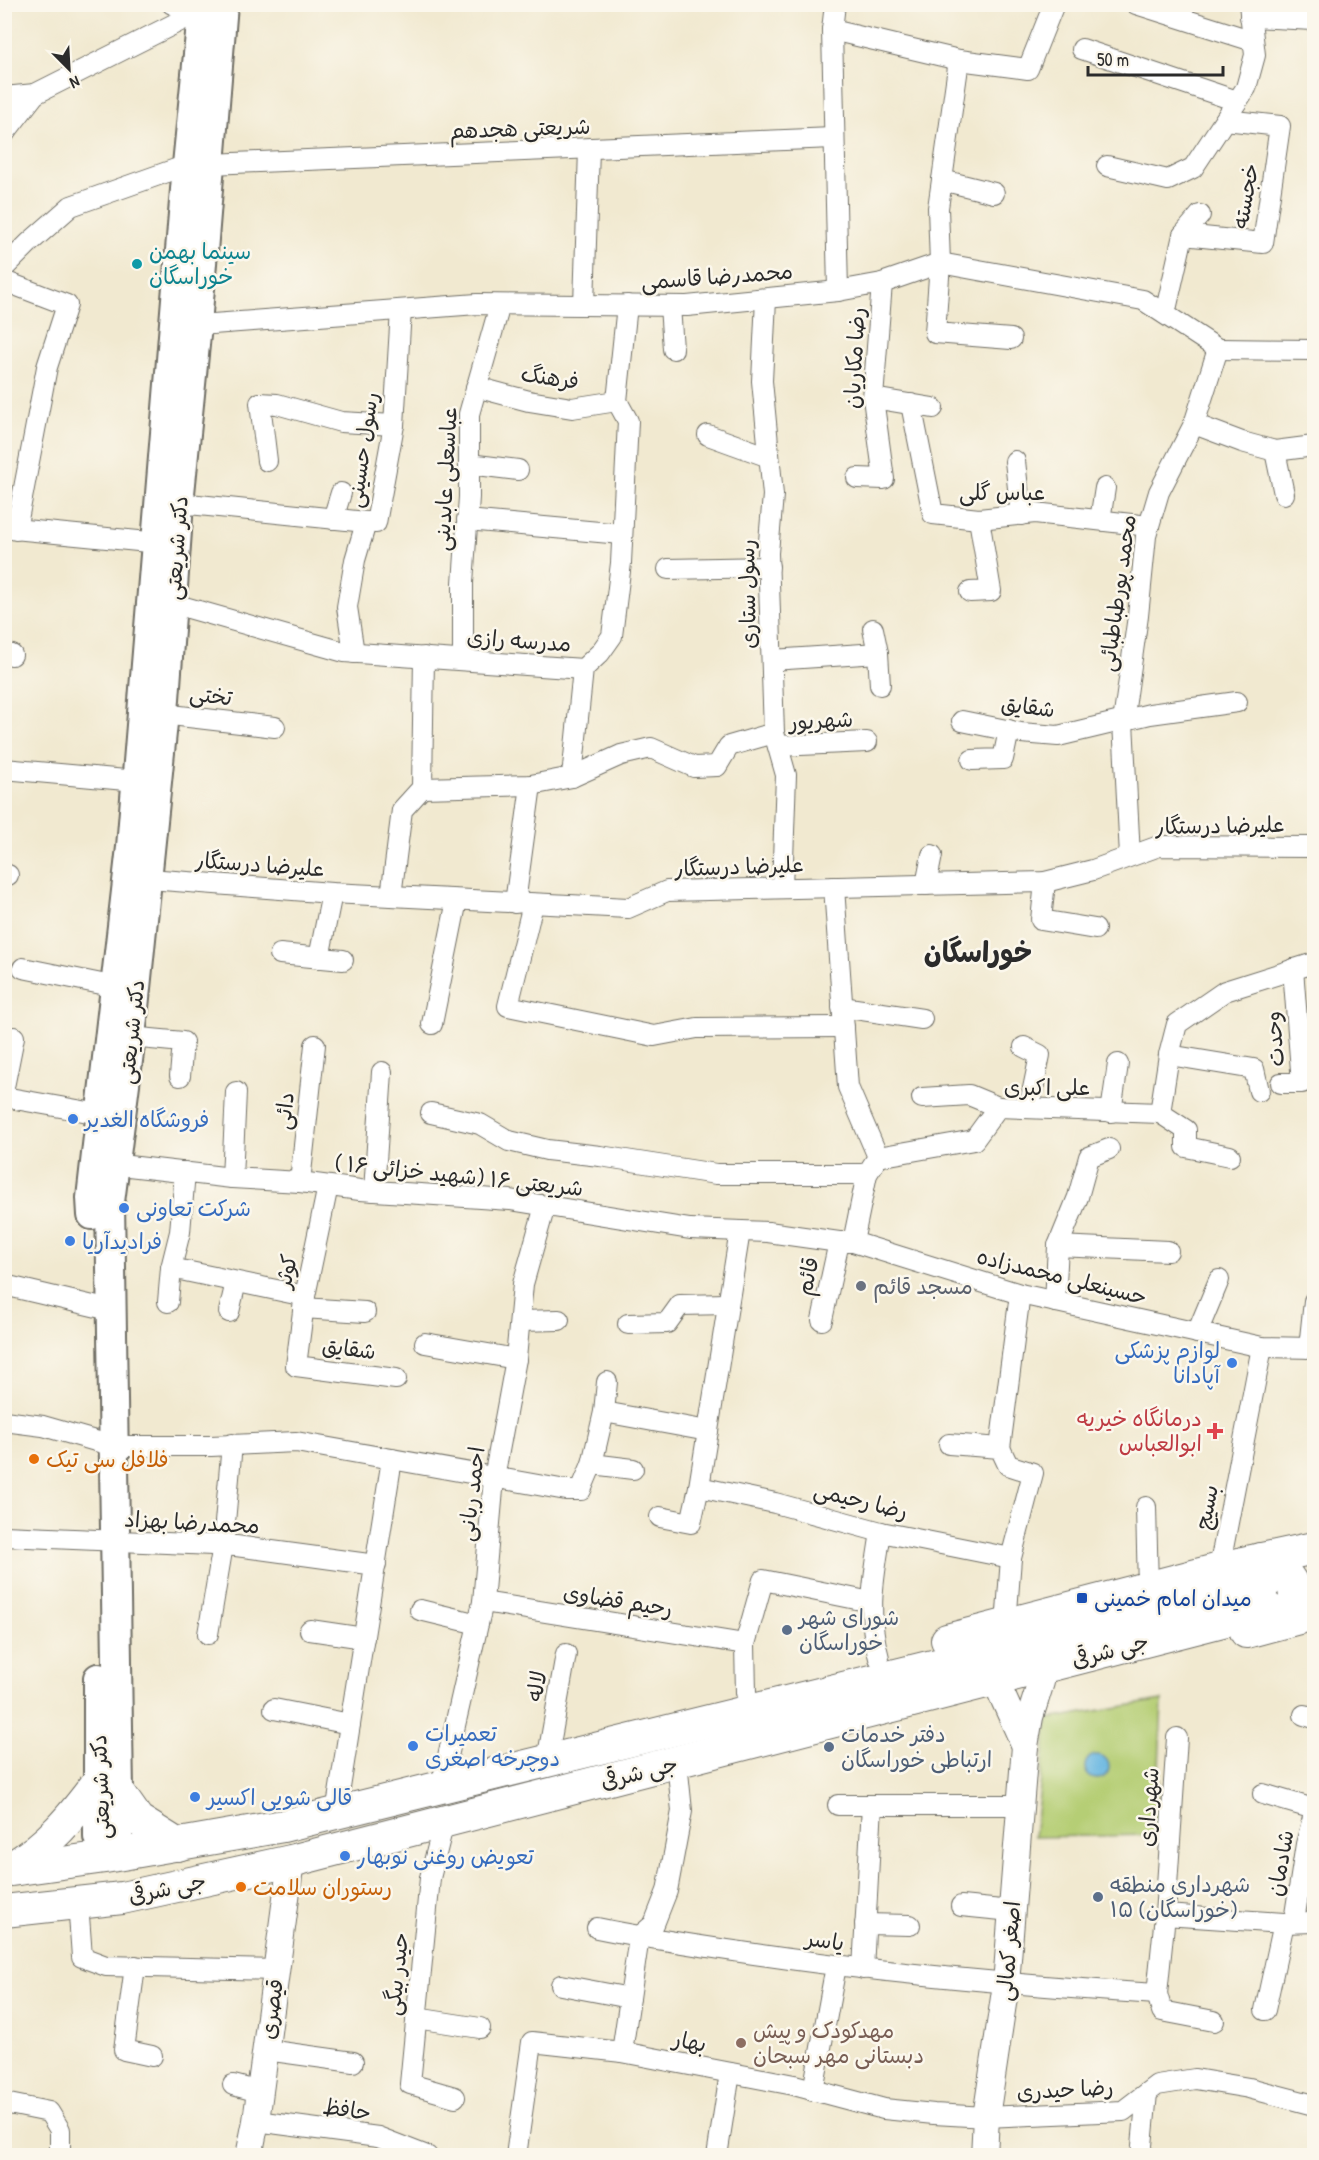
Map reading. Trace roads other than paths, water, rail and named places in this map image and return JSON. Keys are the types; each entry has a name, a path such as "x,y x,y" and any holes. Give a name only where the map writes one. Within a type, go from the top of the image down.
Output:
{"main road":[{"name":"دکتر شریعتی","path":"105,1857 118,1836 108,1788 107,1542 102,1307 92,1198 106,1163 138,878 213,7"},
{"path":"677,1762 715,1767 1041,1682 1280,1597 1314,1548"},
{"path":"672,1730 722,1699 1219,1569 1280,1597"},
{"name":"جی شرقی","path":"4,1871 105,1857 283,1826 672,1730 1280,1597"},
{"name":"جی شرقی","path":"4,1911 122,1898 291,1861 677,1762 1280,1597"},
{"path":"4,1871 34,1854 108,1788 138,1820 178,1845"},
{"path":"90,1901 105,1857"}],"street":[{"path":"172,4 213,7"},
{"path":"835,4 832,30 833,138 838,291"},
{"path":"832,30 959,60 1028,69 1054,4"},
{"path":"1136,4 1253,41"},
{"path":"4,97 35,94 213,7"},
{"path":"1107,166 1168,180 1193,168 1246,88 1255,55 1249,11 1314,20"},
{"path":"1082,49 1237,101"},
{"path":"959,60 938,208 940,263 935,333 1011,339"},
{"path":"4,134 35,94"},
{"name":"خجسته","path":"1184,235 1263,243 1281,126 1225,120"},
{"name":"شریعتی هجدهم","path":"4,268 70,206 199,165 833,138"},
{"path":"584,305 589,149"},
{"path":"942,180 994,193"},
{"path":"1165,314 1184,235 1200,215"},
{"name":"محمدرضا قاسمی","path":"186,326 477,304 670,306 766,299 838,291 882,283 940,263 1143,300 1218,350"},
{"path":"4,281 67,304 47,367 10,529 167,544"},
{"name":"رضا مکاریان","path":"857,478 884,479 873,398 882,283"},
{"name":"رسول ستاری","path":"766,299 762,381 773,495 769,567 772,660 776,740 786,775 782,888"},
{"name":"عباسعلی عابدینی","path":"463,659 463,583 470,414 500,304"},
{"name":"مدرسه رازی","path":"162,601 344,652 583,669 600,653 612,636 621,562 627,421 617,402 627,305"},
{"path":"670,306 673,349"},
{"name":"رسول حسینی","path":"170,503 376,523 394,425 401,310"},
{"path":"1218,350 1314,350"},
{"name":"محمد پورطباطبائی","path":"1130,856 1123,722 1138,616 1146,536 1159,492 1194,424 1218,350"},
{"name":"فرهنگ","path":"476,387 529,401 572,408 617,402"},
{"path":"873,398 933,408"},
{"path":"267,461 260,403 276,404 341,422 394,425"},
{"name":"عباس گلی","path":"911,404 933,514 979,519 1035,513 1149,526"},
{"path":"1194,424 1242,442 1275,451 1314,446"},
{"path":"708,435 769,458"},
{"path":"1275,451 1284,494"},
{"path":"1015,461 1021,514"},
{"path":"469,464 518,470"},
{"path":"1100,520 1105,488"},
{"path":"333,519 341,492"},
{"path":"970,592 991,591 979,519"},
{"path":"467,520 621,534"},
{"path":"354,653 347,608 355,560 366,522"},
{"path":"668,569 769,567"},
{"path":"873,629 878,653 880,685"},
{"path":"772,660 878,653"},
{"path":"391,896 402,810 422,788 424,657"},
{"path":"422,788 531,785 572,777 583,669"},
{"name":"شقایق","path":"962,721 1058,736 1150,714 1237,702"},
{"name":"تختی","path":"153,713 275,726"},
{"path":"972,760 1003,759 1009,730"},
{"name":"شهریور","path":"572,777 621,755 651,748 694,767 717,766 729,746 776,740 867,742"},
{"path":"4,770 147,781"},
{"path":"531,785 524,904 508,1006 654,1036 698,1028 844,1028"},
{"name":"علیرضا درستگار","path":"138,878 332,893 628,908 667,891 1045,882 1093,870 1159,846 1314,847"},
{"path":"926,885 932,855"},
{"path":"1045,882 1041,920 1095,929"},
{"path":"432,1113 480,1124 509,1141 547,1150 716,1174 867,1174 878,1157 848,1087 834,887"},
{"path":"320,958 332,893"},
{"path":"432,1023 457,900"},
{"path":"280,954 343,960"},
{"path":"1230,1156 1186,1147 1186,1130 1160,1113 1168,1055 1177,1024 1225,991 1314,963"},
{"path":"23,968 126,989"},
{"name":"وحدت","path":"1281,1083 1302,1083 1293,969"},
{"path":"842,1007 921,1019"},
{"path":"4,1087 14,1037"},
{"path":"121,1037 183,1042 180,1076"},
{"name":"دائی","path":"300,1182 315,1045"},
{"path":"1024,1047 1040,1054 1029,1107"},
{"path":"1168,1055 1254,1069 1259,1091"},
{"path":"1111,1112 1118,1064"},
{"path":"375,1191 382,1072"},
{"path":"232,1178 236,1092"},
{"path":"922,1098 969,1095 998,1107"},
{"path":"4,1097 112,1116"},
{"name":"علی اکبری","path":"878,1157 974,1140 998,1107 1160,1113"},
{"path":"1055,1302 1058,1246 1078,1197 1089,1157 1109,1149"},
{"name":"شریعتی ۱۶ (شهید خزائی ۱۶ )","path":"106,1163 232,1178 510,1200 690,1229 768,1232 846,1242"},
{"path":"168,1302 171,1268 180,1232 185,1172"},
{"name":"قائم","path":"822,1320 867,1174"},
{"name":"کوثر","path":"296,1366 304,1302 328,1186"},
{"name":"احمد ربانی","path":"441,1787 483,1602 494,1478 516,1359 523,1284 545,1206"},
{"path":"660,1517 691,1523 699,1487 740,1231"},
{"name":"حسینعلی محمدزاده","path":"846,1242 1020,1294 1055,1302 1262,1347 1312,1348"},
{"path":"1058,1246 1168,1251"},
{"path":"171,1268 236,1282 304,1302 365,1312"},
{"path":"1197,1333 1219,1280"},
{"path":"229,1312 236,1282"},
{"path":"4,1285 102,1307"},
{"path":"1006,1625 1011,1558 1033,1473 1008,1465 1000,1448 1020,1294"},
{"path":"1312,1348 1314,1301"},
{"path":"628,1324 667,1323 680,1305 728,1304"},
{"path":"520,1321 560,1320"},
{"path":"425,1344 516,1359"},
{"name":"بسیج","path":"1219,1569 1262,1347"},
{"name":"شقایق","path":"296,1366 396,1379"},
{"path":"4,1421 43,1426 104,1443 211,1446 296,1442 494,1478 566,1490 581,1490 592,1464 604,1412 607,1382"},
{"path":"604,1412 708,1431"},
{"path":"208,1634 223,1545 232,1444"},
{"path":"949,1444 1000,1448"},
{"path":"336,1813 392,1459"},
{"path":"592,1464 633,1469"},
{"name":"رضا رحیمی","path":"699,1487 775,1503 881,1532 1011,1558"},
{"path":"1146,1508 1148,1588"},
{"path":"879,1658 874,1638 871,1602 881,1532"},
{"name":"محمدرضا بهزاد","path":"4,1536 223,1545 376,1566"},
{"path":"746,1693 745,1644 763,1580 871,1602"},
{"name":"رحیم قضاوی","path":"483,1602 745,1644"},
{"path":"420,1610 478,1624"},
{"path":"310,1630 364,1638"},
{"name":"لاله","path":"547,1761 566,1654"},
{"name":"اصغر کمالی","path":"984,2156 986,2117 1006,1984 1025,1746 1030,1717 1041,1682"},
{"path":"1000,1693 1025,1746"},
{"path":"273,1709 350,1724"},
{"name":"شهرداری","path":"1156,1994 1165,1916 1177,1738"},
{"path":"622,2052 639,1937 654,1924 667,1892 682,1811 677,1762"},
{"path":"1263,1794 1314,1812"},
{"path":"838,1804 1020,1805"},
{"path":"863,1969 872,1805"},
{"name":"شادمان","path":"1265,2010 1310,1845 1314,1812"},
{"name":"حیدر بیگی","path":"444,1822 430,1878 410,2084 455,2097"},
{"name":"قیصری","path":"249,2156 256,2121 291,1861"},
{"path":"90,1901 82,1957 106,1966 276,1970"},
{"path":"961,1905 1012,1911"},
{"path":"1165,1916 1314,1922"},
{"path":"865,1924 910,1926"},
{"name":"یاسر","path":"597,1928 639,1937 836,1966 1006,1984 1156,1994"},
{"path":"135,1966 124,2050 152,2056"},
{"path":"813,2091 836,1966"},
{"path":"561,1985 630,1998"},
{"path":"1156,1994 1162,2011 1214,2021"},
{"path":"416,2018 480,2028"},
{"name":"بهار","path":"516,2156 532,2042 622,2052 794,2085 884,2109 986,2117"},
{"path":"266,2050 353,2062"},
{"path":"717,2156 730,2073"},
{"name":"رضا حیدری","path":"986,2117 1123,2111 1157,2085 1195,2079 1249,2088 1314,2105"},
{"path":"233,2085 260,2092"},
{"path":"1141,2156 1147,2093"},
{"path":"4,2103 49,2112 60,2130 60,2156"},
{"name":"حافظ","path":"256,2121 378,2137 428,2156"}],"water":[{"path":"1097,1755 1102,1756 1108,1762 1108,1772 1102,1778 1097,1779 1092,1778 1086,1772 1085,1767 1086,1762 1092,1756"}],"tunnel":[{"path":"1265,1584 1314,1571"}],"place":[{"name":"سینما بهمن خوراسگان","path":"137,264"},
{"name":"فروشگاه الغدیر","path":"73,1119"},
{"name":"شرکت تعاونی","path":"124,1208"},
{"name":"فرادیدآریا","path":"70,1241"},
{"name":"مسجد قائم","path":"861,1286"},
{"name":"لوازم پزشکی آپادانا","path":"1232,1363"},
{"name":"درمانگاه خیریه ابوالعباس","path":"1215,1431"},
{"name":"فلافل سی تیک","path":"34,1459"},
{"name":"میدان امام خمینی","path":"1082,1598"},
{"name":"شورای شهر خوراسگان","path":"787,1630"},
{"name":"تعمیرات دوچرخه اصغری","path":"413,1746"},
{"name":"دفتر خدمات ارتباطی خوراسگان","path":"829,1747"},
{"name":"قالی شویی اکسیر","path":"195,1797"},
{"name":"تعویض روغنی نوبهار","path":"345,1856"},
{"name":"رستوران سلامت","path":"241,1887"},
{"name":"شهرداری منطقه ۱۵ (خوراسگان)","path":"1098,1897"},
{"name":"مهدکودک و پیش دبستانی مهر سبحان","path":"741,2043"}],"district":[{"name":"خوراسگان","path":"978,952"}]}
